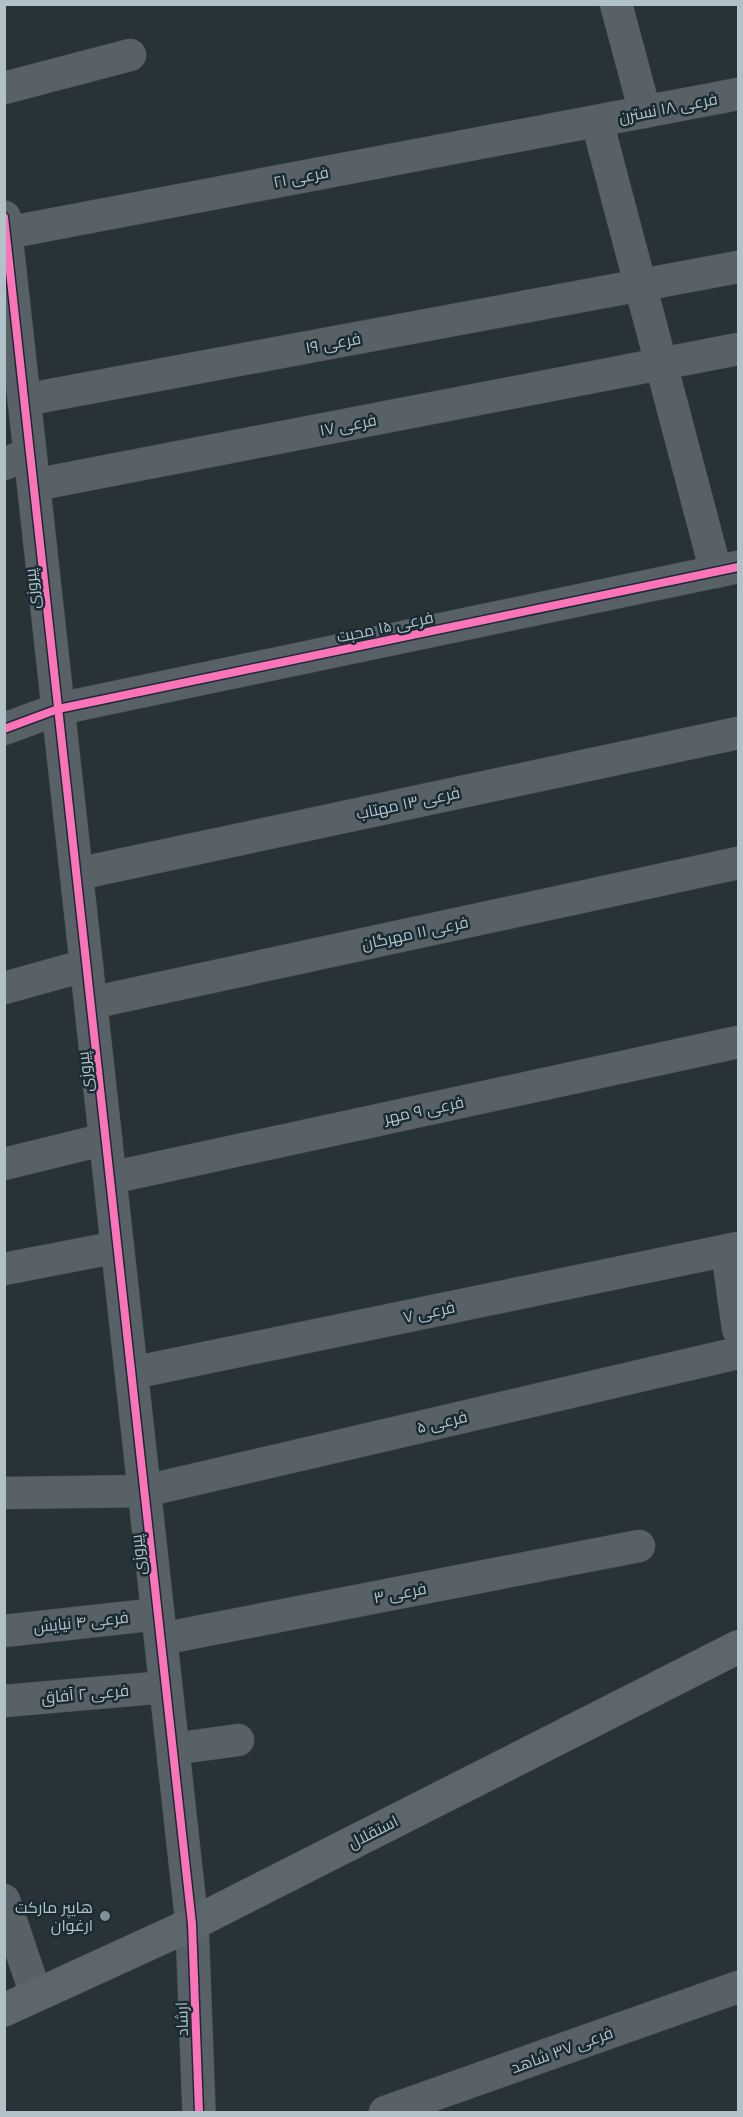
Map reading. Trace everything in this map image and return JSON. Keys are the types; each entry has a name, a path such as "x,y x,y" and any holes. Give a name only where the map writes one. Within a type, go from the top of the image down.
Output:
{"main road":[{"name":"استقلال","path":"4,2010 192,1924 738,1647"}],"street":[{"path":"616,4 645,112"},
{"path":"4,88 130,55"},
{"name":"فرعی ۱۸ نسترن","path":"597,121 738,94"},
{"path":"597,121 662,365 727,569"},
{"name":"فرعی ۲۱","path":"5,225 597,121"},
{"name":"پیروزی","path":"5,225 8,286 24,400 17,458 34,485 192,1924"},
{"name":"فرعی ۱۹","path":"24,400 641,287 738,267"},
{"name":"فرعی ۱۷","path":"34,485 738,349"},
{"name":"فرعی ۱۵ محبت","path":"4,729 58,709 727,569"},
{"name":"فرعی ۱۳ مهتاب","path":"77,874 738,733"},
{"name":"فرعی ۱۱ مهرگان","path":"91,1003 738,864"},
{"path":"4,987 87,965"},
{"name":"فرعی ۹ مهر","path":"110,1178 738,1042"},
{"path":"4,1164 106,1139"},
{"path":"4,1269 118,1247"},
{"path":"733,1249 738,1329"},
{"name":"فرعی ۷","path":"132,1373 733,1249"},
{"name":"فرعی ۵","path":"4,1493 145,1491 738,1353"},
{"name":"فرعی ۳","path":"160,1627 639,1546"},
{"name":"فرعی ۴ نیایش","path":"4,1630 160,1627"},
{"name":"فرعی ۲ آفاق","path":"4,1701 166,1688"},
{"path":"173,1749 238,1740"},
{"path":"4,1900 36,1995"},
{"name":"ارشاد","path":"192,1924 199,2112"},
{"name":"فرعی ۳۷ شاهد","path":"385,2112 738,1987"}],"cycle path":[{"path":"4,217 192,1924 199,2112"},
{"path":"4,729 58,709 738,567"}],"place":[{"name":"هایپر مارکت ارغوان","path":"105,1916"}]}
